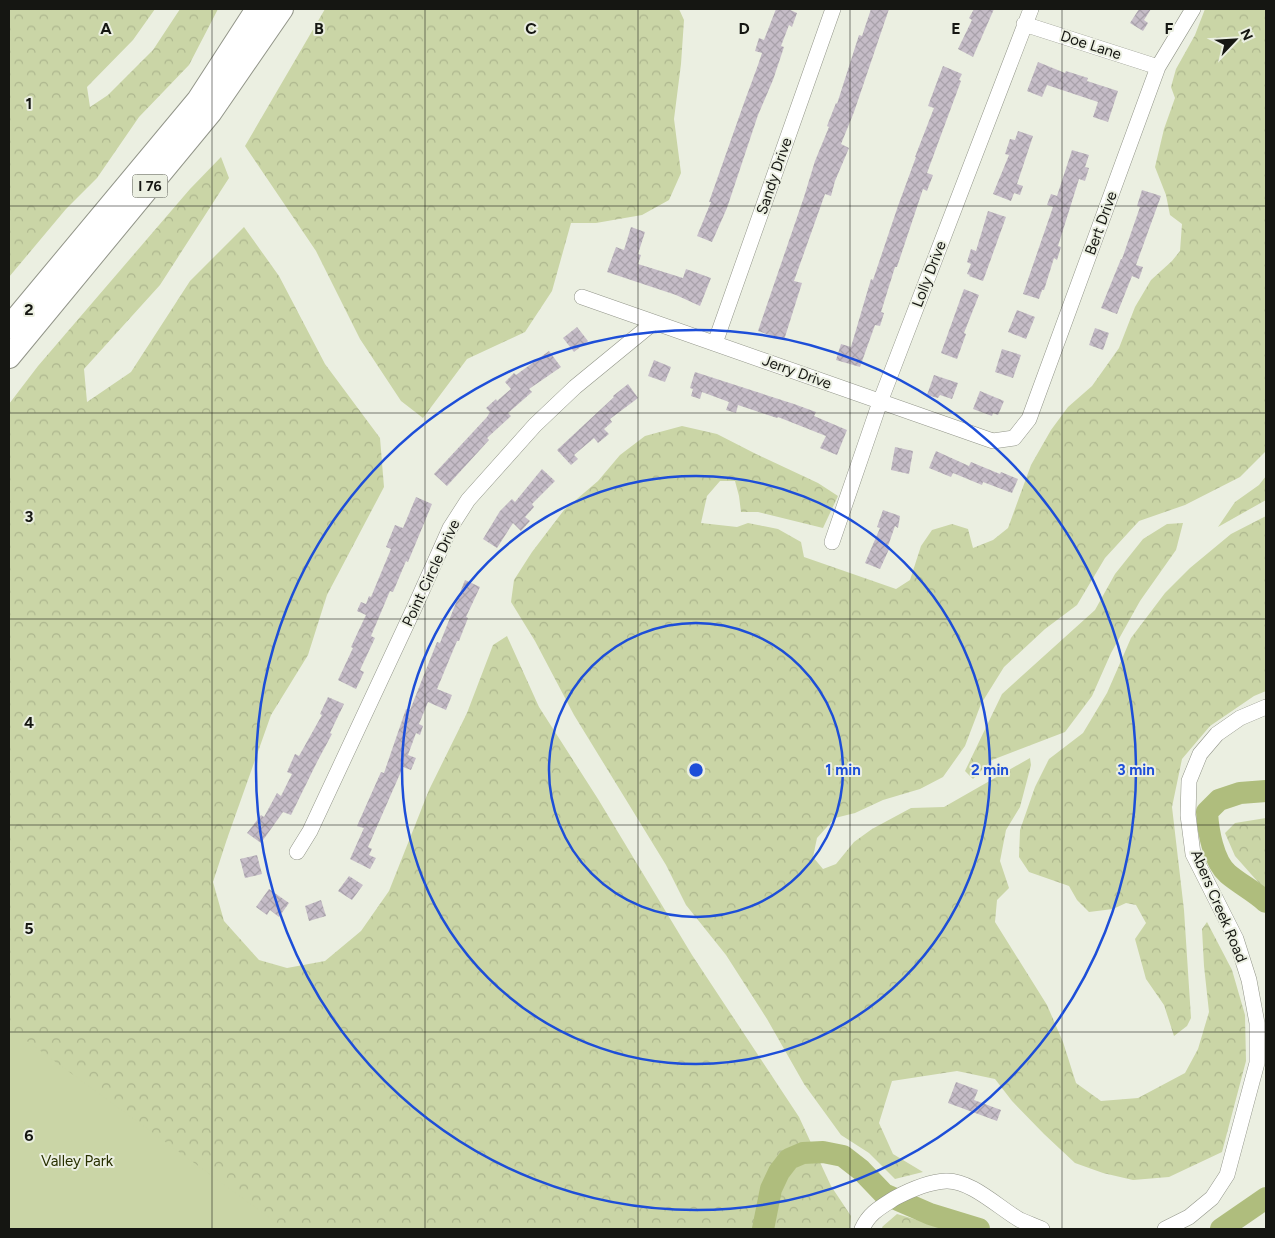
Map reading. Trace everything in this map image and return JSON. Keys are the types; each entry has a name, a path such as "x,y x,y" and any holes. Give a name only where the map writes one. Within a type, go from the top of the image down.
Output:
{"highway":[{"name":"I 76","path":"9,327 198,100 257,9"},
{"name":"I 76","path":"9,357 211,112 282,9"}],"street":[{"name":"Sandy Drive","path":"715,343 833,9"},
{"name":"Lolly Drive","path":"832,542 880,402 1031,9"},
{"name":"Bert Drive","path":"1014,438 1029,419 1158,67 1193,9"},
{"name":"Doe Lane","path":"1024,24 1158,67"},
{"name":"Jerry Drive","path":"582,297 992,440 1014,438"},
{"name":"Point Circle Drive","path":"297,852 310,832 450,528 468,500 535,425 575,387 654,323"},
{"name":"Abers Creek Road","path":"1166,1229 1189,1217 1212,1198 1227,1175 1256,1063 1257,1023 1249,980 1236,939 1193,854 1188,815 1189,781 1200,754 1217,734 1240,718 1266,707"},
{"path":"862,1229 874,1210 904,1193 925,1184 947,1181 960,1183 1020,1220 1042,1229"}],"green space":[{"path":"9,9 155,9 133,40 87,87 90,107 108,95 153,50 180,9 218,9 189,65 139,117 97,178 66,209 9,277"},
{"path":"325,9 679,9 684,20 674,119 681,173 669,200 642,215 596,223 571,223 552,291 525,332 467,359 423,418 401,401 360,339 316,251 245,146"},
{"path":"1205,9 1266,9 1266,451 1240,477 1185,505 1139,521 1105,558 1077,605 1045,629 1004,667 981,704 965,746 943,777 920,789 883,800 855,813 835,818 817,838 813,857 823,869 836,864 854,842 872,829 911,808 944,807 1030,758 1031,765 1020,807 1006,830 1000,861 1009,888 997,900 995,922 1047,1005 1063,1042 1076,1083 1101,1101 1138,1098 1185,1073 1198,1049 1209,1012 1202,929 1207,922 1232,970 1245,1015 1246,1061 1222,1152 1169,1177 1133,1180 1103,1173 1075,1163 1012,1101 995,1079 957,1071 892,1081 879,1123 893,1154 923,1172 895,1179 869,1153 841,1135 804,1084 767,1019 726,955 686,905 666,865 574,715 535,641 511,602 514,580 532,552 564,510 598,481 620,455 645,436 682,426 717,434 818,483 838,496 823,528 758,512 741,512 735,481 720,481 707,496 701,523 737,527 748,523 778,529 801,542 804,557 896,589 910,580 921,546 932,530 952,524 968,529 973,548 993,540 1008,528 1031,465 1051,430 1068,407 1092,386 1119,348 1135,307 1151,280 1180,251 1182,224 1170,215 1166,195 1155,167 1164,129 1175,98 1171,87 1176,69 1195,35"},
{"path":"221,157 229,178 160,285 84,369 87,402 131,372 190,281 244,227 279,276 325,364 380,438 384,487 327,595 308,655 271,715 213,882 224,921 259,960 287,968 325,961 361,931 389,891 429,790 467,713 493,645 507,636 539,707 598,799 692,955 799,1117 831,1186 851,1216 850,1229 9,1229 9,404 38,366 190,189"},
{"path":"1266,476 1266,500 1218,527 1235,502 1259,485"},
{"path":"1266,516 1266,691 1254,696 1210,726 1182,759 1172,807 1184,910 1191,1018 1187,1026 1174,1036 1164,1005 1146,979 1135,939 1146,923 1136,905 1126,903 1113,909 1089,912 1077,900 1069,886 1029,872 1019,857 1020,830 1035,787 1049,759 1083,733 1107,693 1131,638 1165,593 1190,568 1231,534"},
{"path":"1183,523 1176,550 1140,601 1111,653 1092,696 1065,732 992,760 973,779 965,771 1002,694 1095,610 1115,574 1143,539 1167,524"},
{"path":"1266,818 1266,891 1235,856 1225,833 1235,823"},
{"name":"Valley Park","path":"9,1028 285,1229 9,1229"},
{"path":"897,1214 948,1229 883,1229 882,1227"}],"building":[{"path":"776,9 788,9 797,13 792,27 789,25 781,46 784,47 773,80 758,115 727,208 712,242 697,236 711,202 709,202 762,53 755,51 759,38 764,40"},
{"path":"871,9 889,9 854,112 841,144 849,148 835,181 831,196 825,194 794,281 802,283 784,340 758,331 815,161 829,127 827,126 837,104 859,35 862,36"},
{"path":"974,9 994,9 973,57 958,49 972,20 969,18"},
{"path":"1139,9 1151,9 1144,20 1148,23 1143,31 1130,23"},
{"path":"1038,62 1065,73 1066,71 1088,78 1087,81 1118,91 1108,122 1093,117 1098,102 1047,85 1042,97 1027,91"},
{"path":"943,66 962,74 959,80 961,81 927,173 933,175 927,191 923,189 897,267 895,267 881,312 884,313 880,326 875,325 860,367 836,360 841,344 851,347 871,279 873,280 915,157 934,108 928,106"},
{"path":"1018,131 1033,136 1017,184 1023,186 1020,195 1014,193 1011,201 993,194 1009,155 1005,154 1010,139 1015,140"},
{"path":"1072,150 1089,155 1085,167 1089,168 1085,181 1079,179 1058,246 1061,247 1057,260 1054,258 1044,290 1042,290 1039,299 1023,294 1053,207 1047,205 1051,194 1057,196"},
{"path":"1142,190 1161,196 1136,265 1143,267 1139,279 1132,276 1117,314 1101,308 1122,259 1140,207 1137,206"},
{"path":"988,211 1006,217 983,281 967,274 971,264 967,262 971,249 976,251"},
{"path":"631,227 645,232 638,254 641,255 638,264 683,278 686,269 711,278 700,306 676,295 607,272 616,247 624,250"},
{"path":"964,289 979,295 964,333 966,334 957,359 941,353"},
{"path":"1017,310 1035,317 1026,339 1008,332"},
{"path":"577,327 588,341 574,352 563,338"},
{"path":"1095,328 1109,333 1103,350 1089,345"},
{"path":"1002,349 1021,355 1013,378 995,372"},
{"path":"549,351 561,367 529,389 532,392 508,413 511,416 487,438 489,440 447,486 434,474 487,417 490,412 486,408 511,389 505,382 514,373 516,375"},
{"path":"654,360 671,367 665,382 648,376"},
{"path":"695,372 816,412 814,416 847,430 837,455 820,448 826,436 778,417 738,405 736,413 726,410 729,402 702,392 700,399 691,396 693,389 690,388"},
{"path":"934,375 958,383 952,399 940,395 938,398 927,395"},
{"path":"628,384 638,398 610,419 612,422 604,429 609,434 598,443 594,438 574,455 578,459 571,465 557,450"},
{"path":"980,391 1004,401 998,415 993,413 992,416 973,409"},
{"path":"895,447 913,451 909,474 891,470"},
{"path":"936,451 969,466 971,462 1018,479 1012,493 983,482 982,485 953,473 951,477 929,468"},
{"path":"542,469 555,481 532,504 534,507 525,517 530,521 521,531 513,523 497,548 483,539 500,511 512,499 515,502"},
{"path":"416,497 432,504 408,562 406,561 393,592 390,591 371,636 375,638 360,670 364,672 356,689 338,680 366,615 357,611 361,602 366,604 369,596 371,597 391,549 386,547 395,525 403,528"},
{"path":"883,510 900,516 898,528 895,526 888,546 890,547 880,569 865,563 880,528 877,527"},
{"path":"465,580 480,587 466,617 468,618 459,641 457,641 437,689 452,695 446,710 428,702 419,724 423,726 420,735 416,733 408,755 416,758 411,770 403,767 368,847 372,849 369,855 376,858 370,869 350,859 364,828 357,826 381,772 384,773 406,709 410,710 437,642 440,643"},
{"path":"328,697 344,704 330,733 332,734 291,815 283,812 261,843 247,833 261,815 264,817 277,793 281,796 292,774 287,772 295,754 299,756 322,715 320,714"},
{"path":"257,855 262,874 245,878 240,859"},
{"path":"349,876 363,885 352,900 338,891"},
{"path":"269,889 289,903 279,917 270,910 267,915 256,907"},
{"path":"321,900 326,916 309,921 305,906"},
{"path":"956,1082 978,1090 974,1100 1001,1110 997,1121 948,1103"}],"waterway":[{"path":"1266,791 1240,793 1219,800 1207,812 1212,845 1223,868 1233,878 1266,902"},
{"path":"763,1229 771,1189 779,1172 789,1159 803,1153 823,1152 843,1156 861,1170 884,1194 930,1214 979,1229"},
{"path":"1221,1229 1266,1198"}]}
